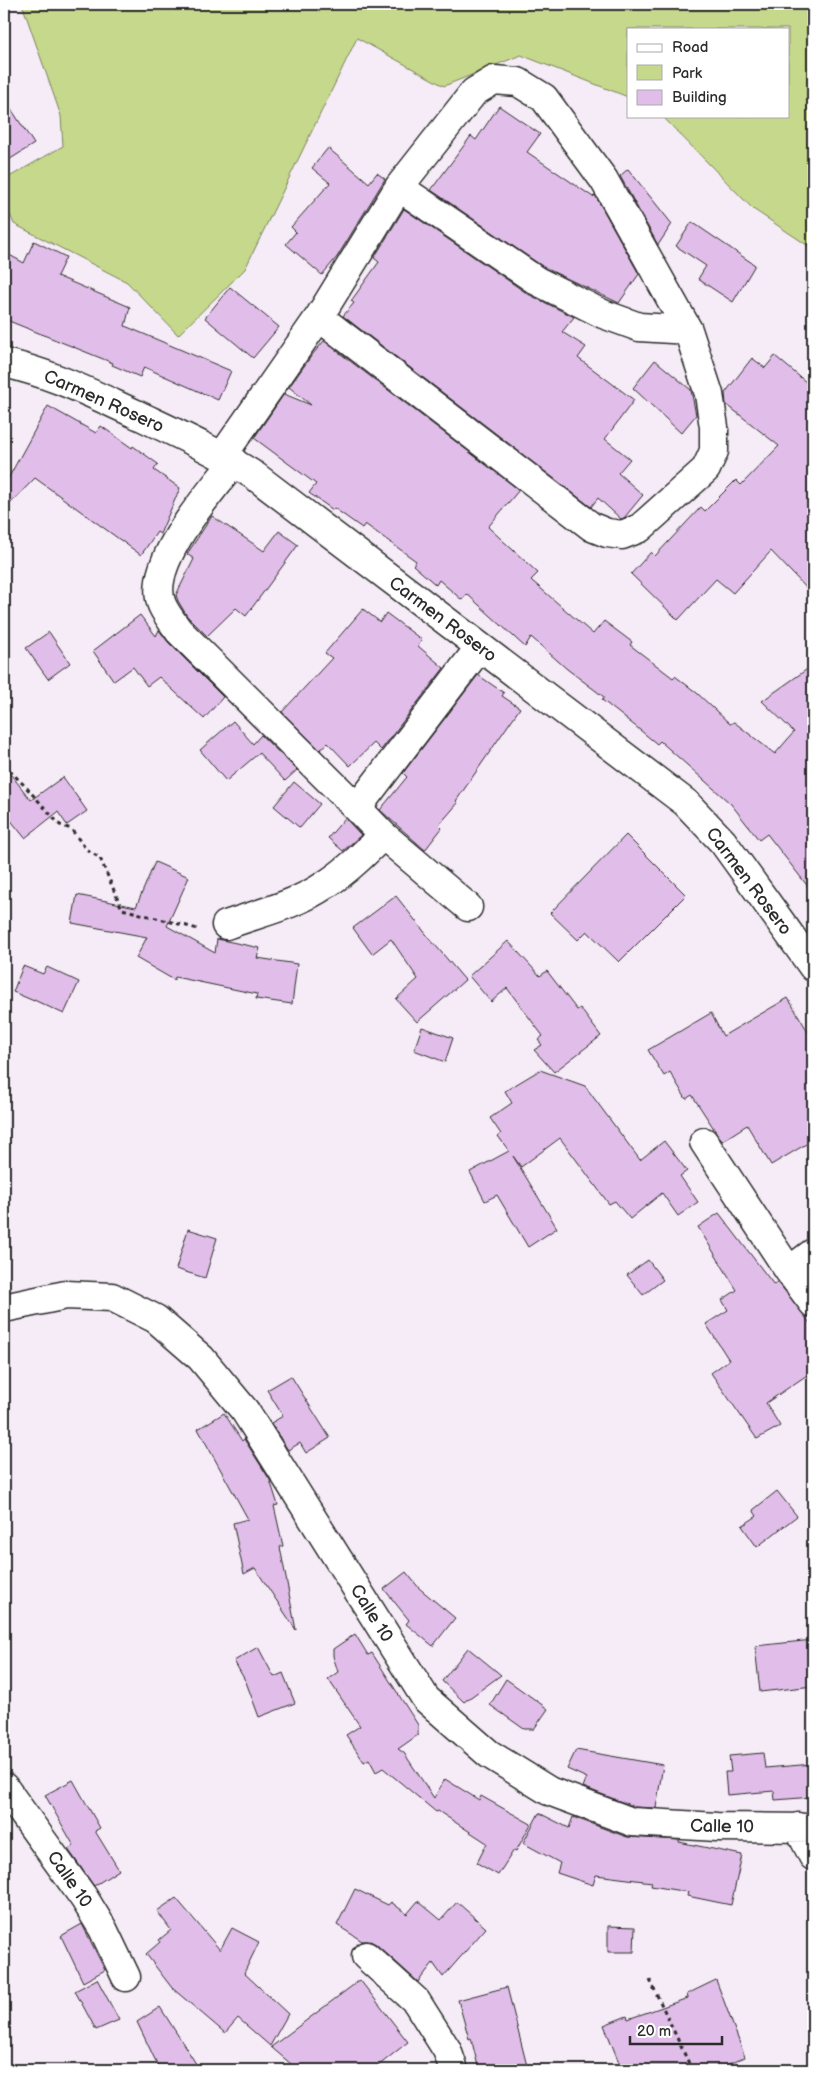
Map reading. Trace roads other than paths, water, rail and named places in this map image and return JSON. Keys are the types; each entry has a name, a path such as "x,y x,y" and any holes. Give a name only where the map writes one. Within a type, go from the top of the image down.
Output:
{"street":[{"path":"319,317 592,527 606,533 622,535 640,528 706,469 714,451 714,427 709,394 688,330 604,180 544,98 518,82 494,80 474,92 399,187 319,317 180,534 168,556 159,582 162,604 179,631 383,835 468,907"},
{"path":"399,187 537,281 603,314 639,326 688,330"},
{"name":"Carmen Rosero","path":"4,363 31,369 60,379 228,458 255,476 686,803 723,842 813,967"},
{"path":"357,808 480,648"},
{"path":"226,925 300,899 324,886 347,870 383,835"},
{"path":"704,1142 813,1303"},
{"path":"789,1270 813,1253"},
{"name":"Calle 10","path":"4,1308 66,1295 112,1297 156,1319 201,1358 245,1411 426,1698 489,1754 549,1791 632,1822 717,1827 806,1827"},
{"name":"Calle 10","path":"4,1787 84,1898 126,1977"},
{"path":"806,1827 813,1856"},
{"path":"366,1956 416,2001 446,2050 454,2070"}]}
